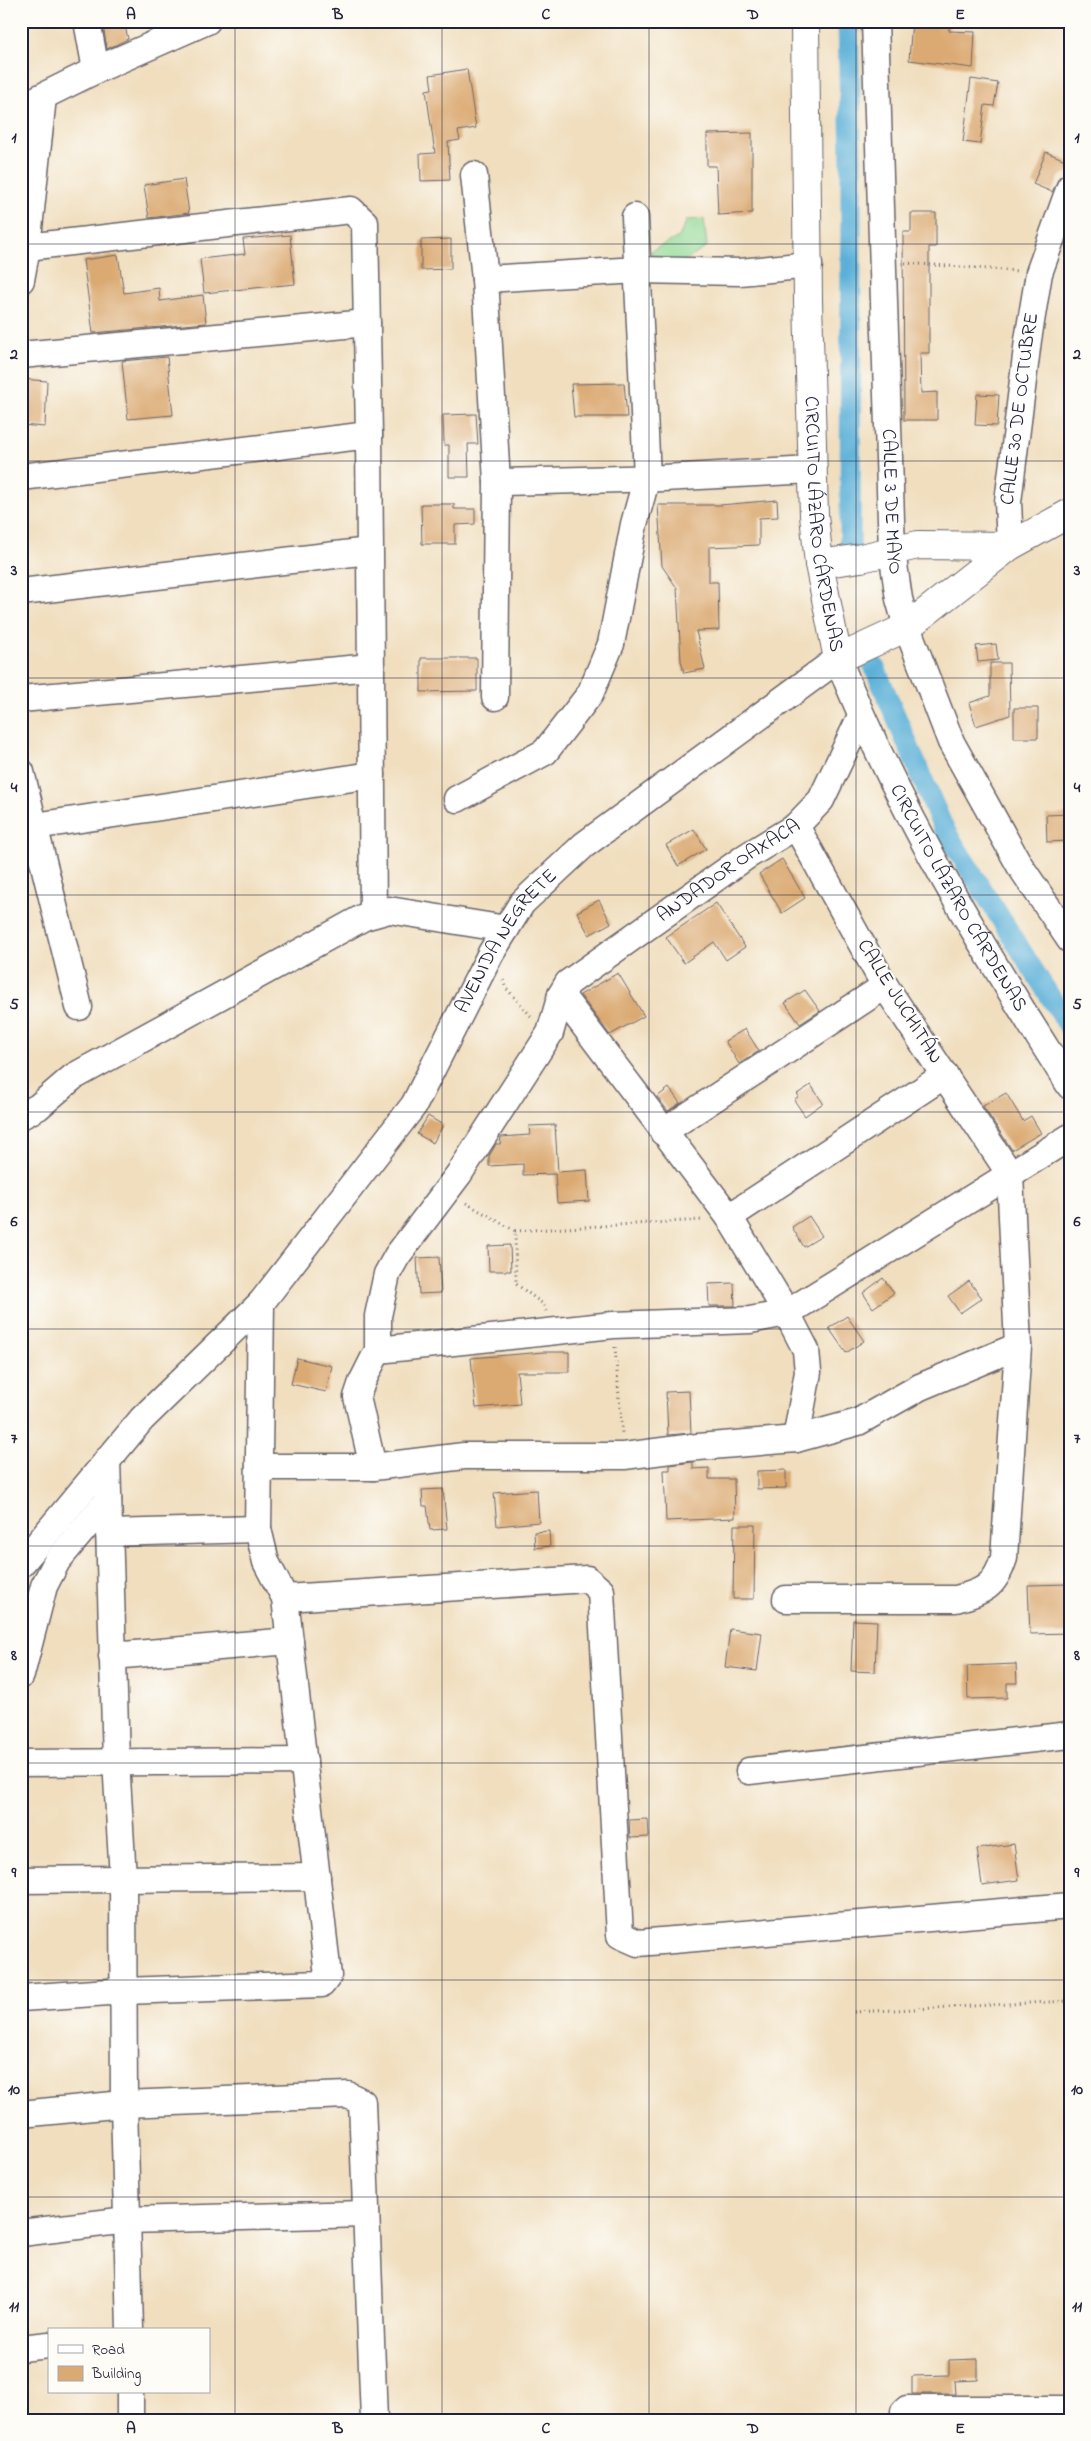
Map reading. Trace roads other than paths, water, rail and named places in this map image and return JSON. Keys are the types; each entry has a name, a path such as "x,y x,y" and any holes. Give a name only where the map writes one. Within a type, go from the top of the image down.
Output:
{"main road":[{"name":"CIRCUITO LÁZARO CÁRDENAS","path":"805,21 812,470 819,564 838,659"},
{"path":"838,659 907,627 1010,546 1070,513"},
{"path":"819,564 861,558 918,545 1010,546"}],"street":[{"path":"87,21 96,70"},
{"path":"21,280 27,246 32,102 96,70 207,21"},
{"name":"CALLE 3 DE MAYO","path":"875,21 892,551 899,599 907,627 951,742 1020,866 1070,940"},
{"path":"474,175 485,279 497,482 495,697"},
{"name":"CALLE 30 DE OCTUBRE","path":"1010,546 1008,502 1039,273 1070,187"},
{"path":"27,246 351,210 365,223 373,914"},
{"path":"457,799 545,752 590,694 611,644 634,524 647,477 635,217"},
{"path":"485,279 638,270 740,272 809,264"},
{"path":"21,356 367,323"},
{"path":"21,476 368,435"},
{"path":"497,482 662,478 812,470"},
{"path":"21,592 370,552"},
{"name":"CIRCUITO LÁZARO CÁRDENAS","path":"838,659 861,716 938,870 1070,1086"},
{"name":"AVENIDA NEGRETE","path":"21,1564 142,1419 261,1303 414,1105 491,953 522,903 584,845 838,659"},
{"path":"21,699 371,667"},
{"name":"ANDADOR OAXACA","path":"561,995 568,983 747,856 796,826 821,800 861,716"},
{"path":"21,772 79,1006"},
{"path":"35,826 372,774"},
{"name":"CALLE JUCHITÁN","path":"796,826 886,986 1010,1174"},
{"path":"21,1116 38,1107 73,1077 364,917 389,910 506,929"},
{"path":"663,1132 886,986"},
{"path":"373,1467 357,1397 362,1382 378,1350 378,1316 387,1274 397,1256 445,1192 550,1034 561,995"},
{"path":"561,995 729,1217 787,1313 806,1350 807,1365 796,1439"},
{"path":"729,1217 945,1075"},
{"path":"378,1350 613,1326 750,1320 787,1313 824,1292 858,1267 1070,1137"},
{"path":"786,1599 956,1599 976,1594 989,1586 999,1575 1004,1558 1018,1346 1010,1174"},
{"path":"21,1998 124,1991 322,1984 328,1976 285,1598 266,1562 258,1529 261,1303"},
{"path":"259,1467 373,1467 464,1456 624,1456 686,1448 796,1439 858,1422 920,1387 1018,1346"},
{"path":"107,1460 116,1761 123,1878 124,2104 130,2328"},
{"path":"21,1675 44,1586 57,1561 108,1500"},
{"path":"109,1532 258,1529"},
{"path":"285,1598 587,1579 601,1591 620,1935 638,1943 1070,1906"},
{"path":"112,1656 290,1641"},
{"path":"749,1770 1070,1735"},
{"path":"21,1763 304,1761"},
{"path":"21,1880 317,1877"},
{"path":"21,2114 124,2104 348,2095 362,2102 374,2420"},
{"path":"21,2233 127,2220 366,2214"},
{"path":"21,2348 48,2345"},
{"path":"130,2394 130,2420"},
{"path":"904,2420 904,2412 907,2409 1070,2409"}],"waterway":[{"path":"848,21 851,165 850,559"},
{"path":"874,666 944,829 1070,1028"}]}
